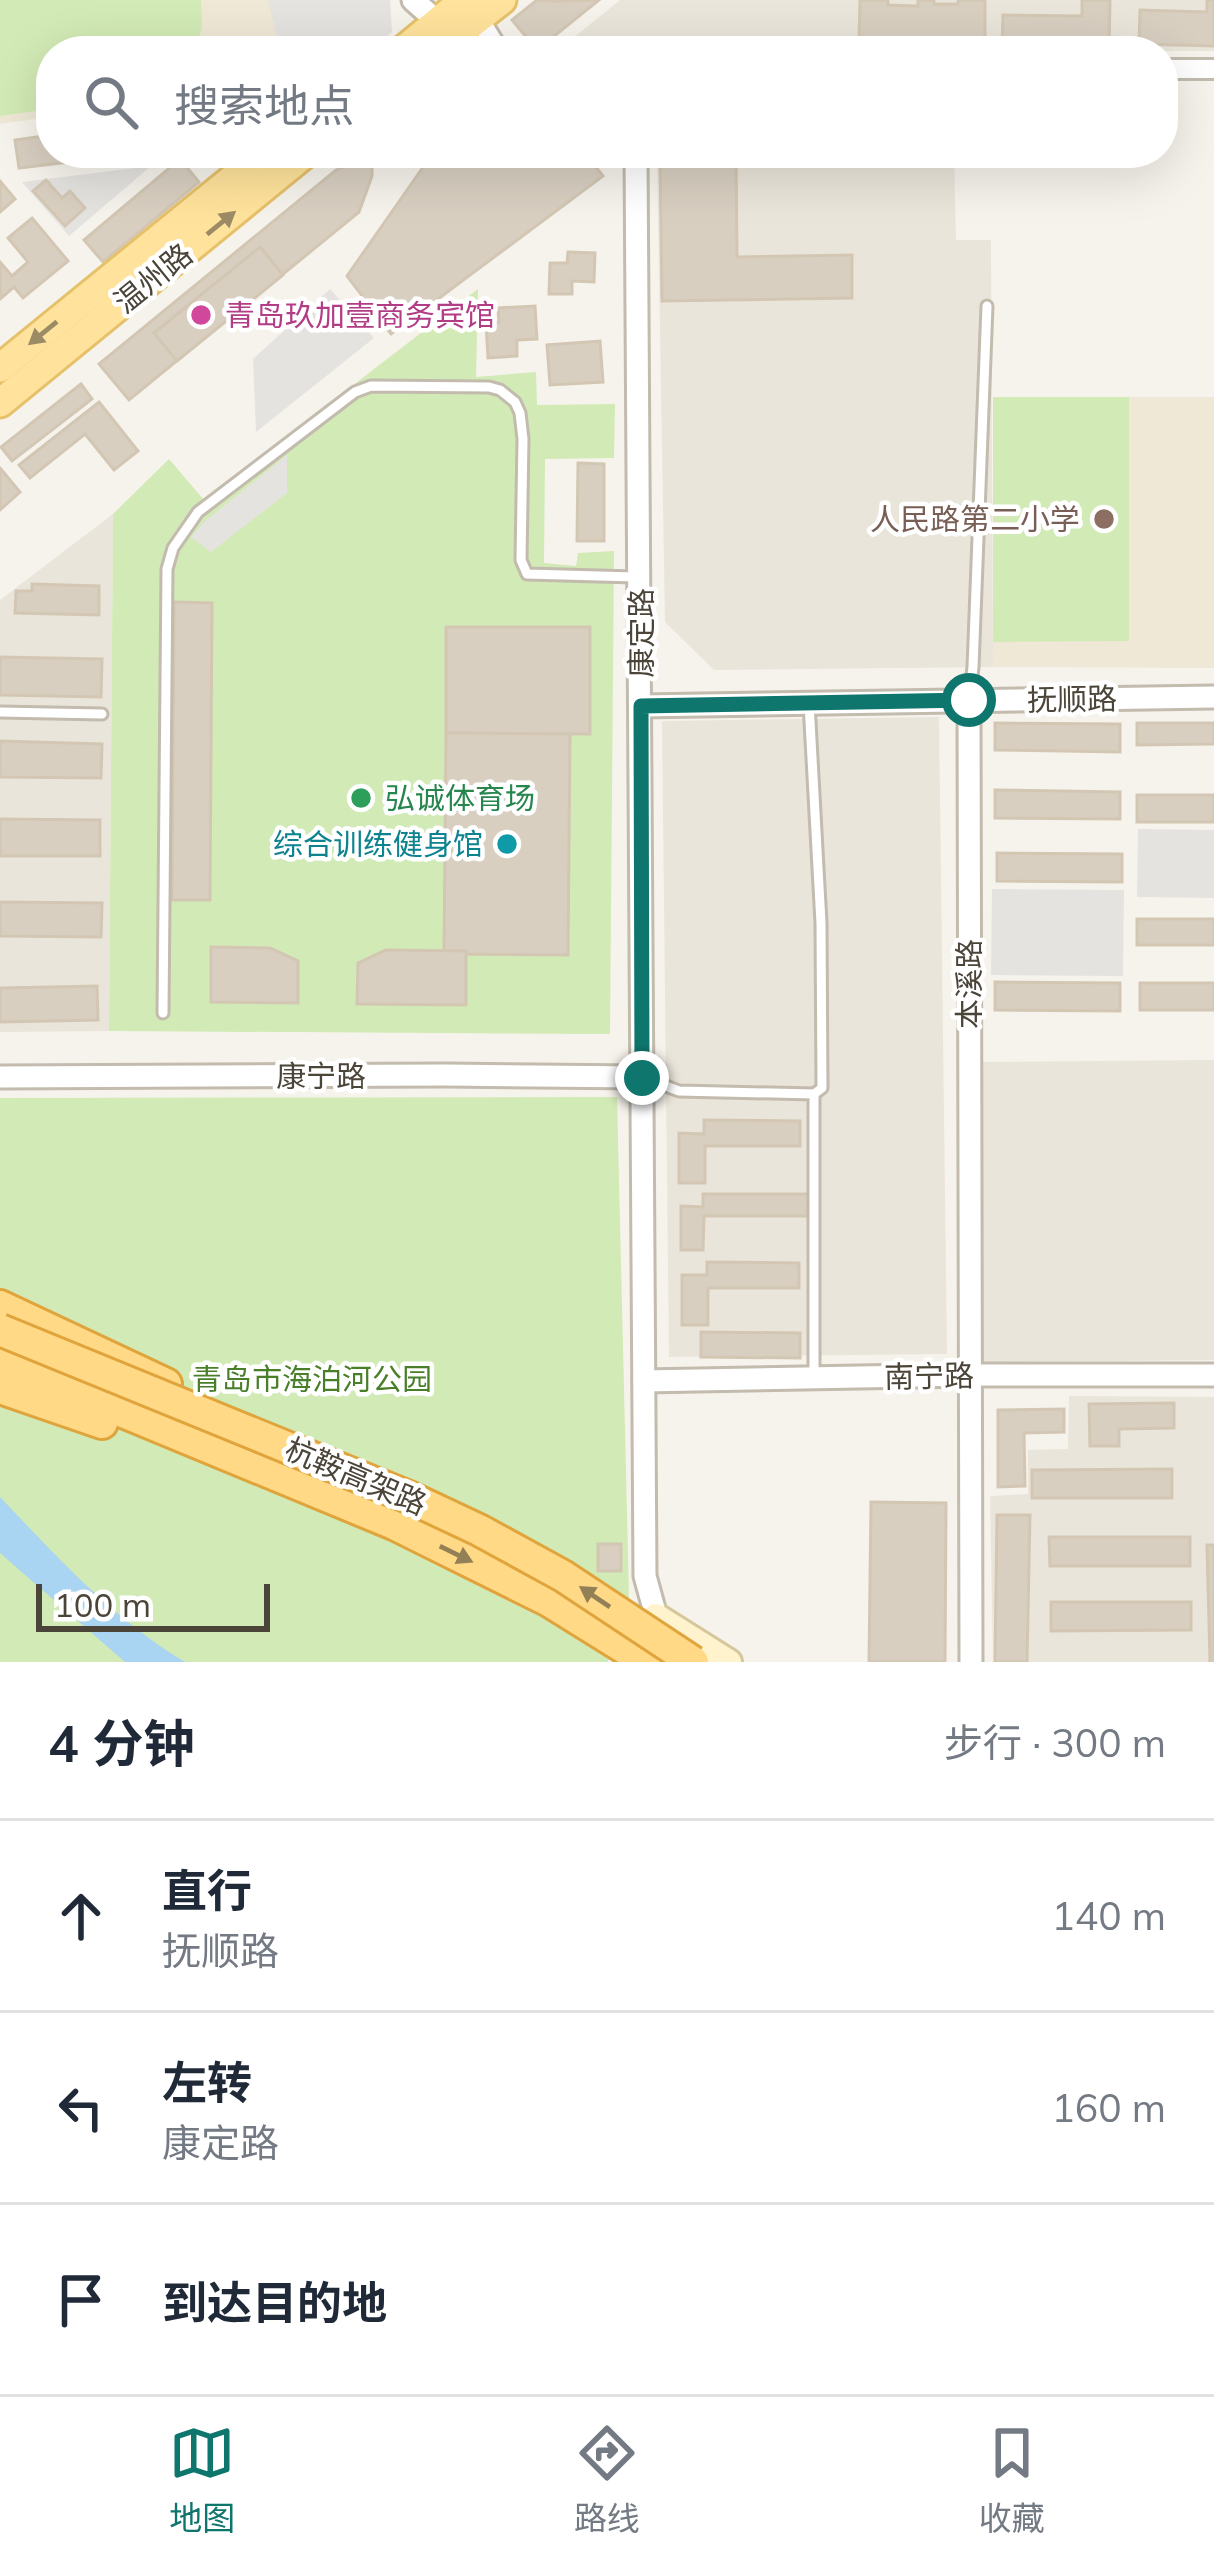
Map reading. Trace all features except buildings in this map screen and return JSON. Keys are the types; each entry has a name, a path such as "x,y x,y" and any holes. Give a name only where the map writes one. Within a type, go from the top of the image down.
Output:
{"highway":[{"path":"0,1306 402,1511"},
{"name":"杭鞍高架路","path":"0,1330 402,1511 647,1662"},
{"name":"杭鞍高架路","path":"0,1360 402,1511 478,1530 563,1576 693,1662"},
{"path":"0,1388 402,1511"}],"main road":[{"path":"423,36 462,9 502,0"},
{"path":"445,36 462,9"},
{"name":"温州路","path":"0,368 246,168"},
{"name":"温州路","path":"0,403 288,168"},
{"path":"656,1616 678,1662"},
{"path":"656,1616 729,1662"}],"street":[{"path":"413,0 462,9 486,36"},
{"path":"1178,68 1214,68"},
{"name":"康定路","path":"636,168 645,1576 656,1616"},
{"name":"抚顺路","path":"641,706 1214,697"},
{"name":"本溪路","path":"969,700 971,1662"},
{"name":"康宁路","path":"0,1077 642,1078"},
{"name":"南宁路","path":"644,1381 1214,1375"}],"lane":[{"name":"本溪路","path":"969,700 987,306"},
{"path":"163,1013 167,568 173,548 198,512 362,388 489,386 509,396 520,412 521,560 527,574 640,577"},
{"path":"642,1078 679,1091 814,1094 822,1088 809,703"},
{"path":"0,712 101,714"},
{"path":"814,1094 814,1378"}],"shaded area":[{"path":"0,0 275,0 282,36 36,36 36,119 0,124"},
{"path":"268,0 390,0 392,32 387,36 276,36"},
{"path":"620,0 1214,0 1214,51 1178,51 1178,36 576,36"},
{"path":"135,168 149,168 69,236 22,182"},
{"path":"657,168 954,168 956,240 991,240 993,667 714,670 665,622"},
{"path":"330,289 374,338 256,432 253,359"},
{"name":"人民路第二小学","path":"993,397 1214,397 1214,668 993,667"},
{"path":"287,455 287,493 211,552 191,537 204,522"},
{"path":"113,514 109,1031 0,1032 0,600"},
{"path":"939,717 947,1354 669,1357 662,721"},
{"path":"1138,829 1214,830 1214,898 1137,897"},
{"path":"992,889 1124,890 1123,976 991,975"},
{"path":"1214,1060 1214,1360 979,1362 977,1062"},
{"path":"1069,1396 1214,1397 1214,1662 993,1662 990,1496 1028,1494 1028,1450 1068,1449"}],"green space":[{"path":"0,0 201,0 200,36 36,36 36,111 0,116"},
{"name":"弘诚体育场","path":"478,289 476,377 536,372 537,405 615,404 614,458 545,459 544,563 576,566 578,553 614,551 610,1034 109,1031 113,514 169,459 204,500"},
{"path":"993,397 1129,397 1129,641 993,642"},
{"name":"青岛市海泊河公园","path":"617,1097 629,1597 608,1662 0,1662 0,1098"}],"water":[{"path":"0,1497 110,1607 185,1662 125,1662 0,1553"}],"place":[{"name":"青岛玖加壹商务宾馆","path":"201,315"},
{"name":"人民路第二小学","path":"1104,519"},
{"name":"弘诚体育场","path":"361,798"},
{"name":"综合训练健身馆","path":"507,844"}],"route":[{"path":"642,1078 641,706 969,700"}]}
